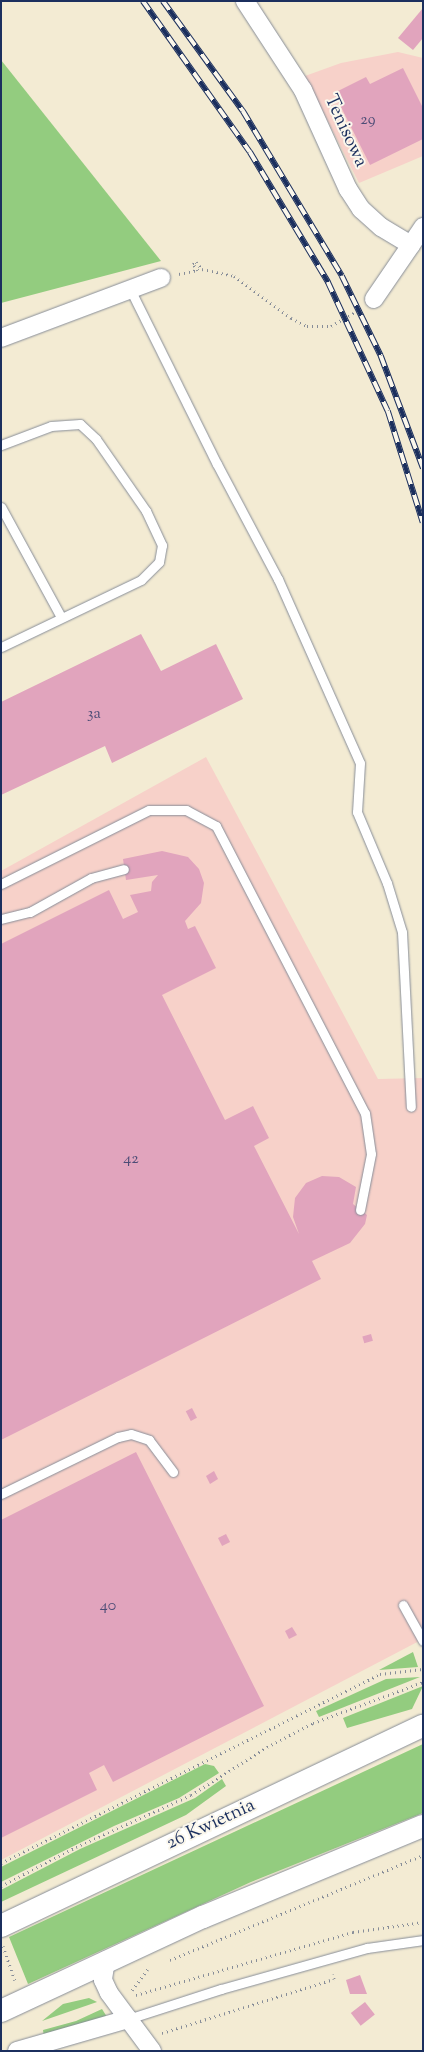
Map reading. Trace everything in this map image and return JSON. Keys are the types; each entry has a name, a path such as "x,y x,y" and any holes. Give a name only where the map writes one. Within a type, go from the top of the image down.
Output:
{"street":[{"name":"Tenisowa","path":"245,1 303,90 354,200 370,218 411,245"},
{"path":"374,299 423,227"},
{"path":"1,338 161,278"},
{"name":"26 Kwietnia","path":"1,1926 386,1743 422,1721"},
{"path":"3,2010 106,1960 306,1872 423,1826"},
{"path":"106,1960 105,1983 128,2019 148,2044"},
{"path":"17,2051 128,2019"}],"lane":[{"path":"130,289 216,464 275,572 360,763 357,812 387,883 402,932 411,1106"},
{"path":"1,445 51,426 80,424 96,440 160,534 162,552 154,570 141,580 1,647"},
{"path":"1,507 61,617"},
{"path":"1,884 150,810 186,810 216,826 365,1113 370,1154 360,1210"},
{"path":"1,919 35,909 91,878 124,869"},
{"path":"1,1494 118,1437 131,1434 149,1440 173,1472"},
{"path":"403,1605 423,1641"},
{"path":"128,2019 221,1989 367,1948 423,1940"}],"path":[{"path":"161,278 156,271 160,270 164,277 198,270 193,264 196,262 202,269 234,276 291,318 313,326 335,324 374,299"},
{"path":"1,1863 380,1674 423,1669"},
{"path":"1,1886 119,1826 191,1796 267,1747 314,1723 423,1682"},
{"path":"168,1960 423,1855"},
{"path":"148,2044 334,1979 322,1940"},
{"path":"1,1941 18,1988"},
{"path":"131,1993 135,1983 150,1968"}],"shaded area":[{"path":"398,52 423,58 423,156 359,183 305,76 341,63"},
{"path":"206,757 378,1079 423,1078 423,1639 1,1860 1,871"}],"green space":[{"path":"1,60 161,261 1,303"},
{"path":"413,1652 418,1667 379,1670"},
{"path":"420,1677 319,1717 316,1711 386,1679"},
{"path":"423,1686 412,1709 347,1728 343,1718"},
{"path":"423,1744 423,1813 251,1882 28,1984 9,1937"},
{"path":"205,1764 214,1766 219,1773 179,1798 114,1826 1,1882 1,1867"},
{"path":"222,1779 226,1786 186,1815 1,1902 1,1890 80,1849 195,1798"},
{"path":"89,1998 97,2002 42,2021 63,2004"},
{"path":"102,2009 107,2017 44,2037 43,2030 76,2021"}],"building":[{"path":"423,8 423,38 413,50 398,38"},
{"path":"403,68 423,108 423,139 370,165 334,93 366,77 370,84"},
{"path":"141,634 161,671 216,644 243,699 112,763 105,746 1,795 1,702"},
{"path":"162,851 188,857 199,869 204,883 201,903 185,921 188,929 195,926 216,968 162,995 225,1120 253,1106 269,1138 254,1146 299,1234 293,1217 295,1198 306,1183 322,1176 339,1177 356,1187 353,1204 367,1215 365,1224 350,1243 312,1261 321,1279 1,1440 1,944 109,890 123,919 138,912 130,895 151,891 152,882 158,875 126,880 123,859"},
{"path":"371,1334 373,1341 364,1343 362,1336"},
{"path":"192,1408 197,1418 191,1421 186,1411"},
{"path":"136,1452 264,1706 113,1782 104,1765 89,1773 97,1790 1,1838 1,1520"},
{"path":"214,1471 218,1479 210,1484 206,1476"},
{"path":"226,1534 230,1542 222,1546 218,1538"},
{"path":"292,1627 297,1635 289,1639 285,1631"},
{"path":"360,1975 367,1994 350,1994 346,1980"},
{"path":"365,2002 375,2015 361,2026 351,2013"}],"railway":[{"path":"143,1 250,152 328,282 388,411 423,523"},
{"path":"163,1 243,111 342,276 381,356 423,468"}]}
